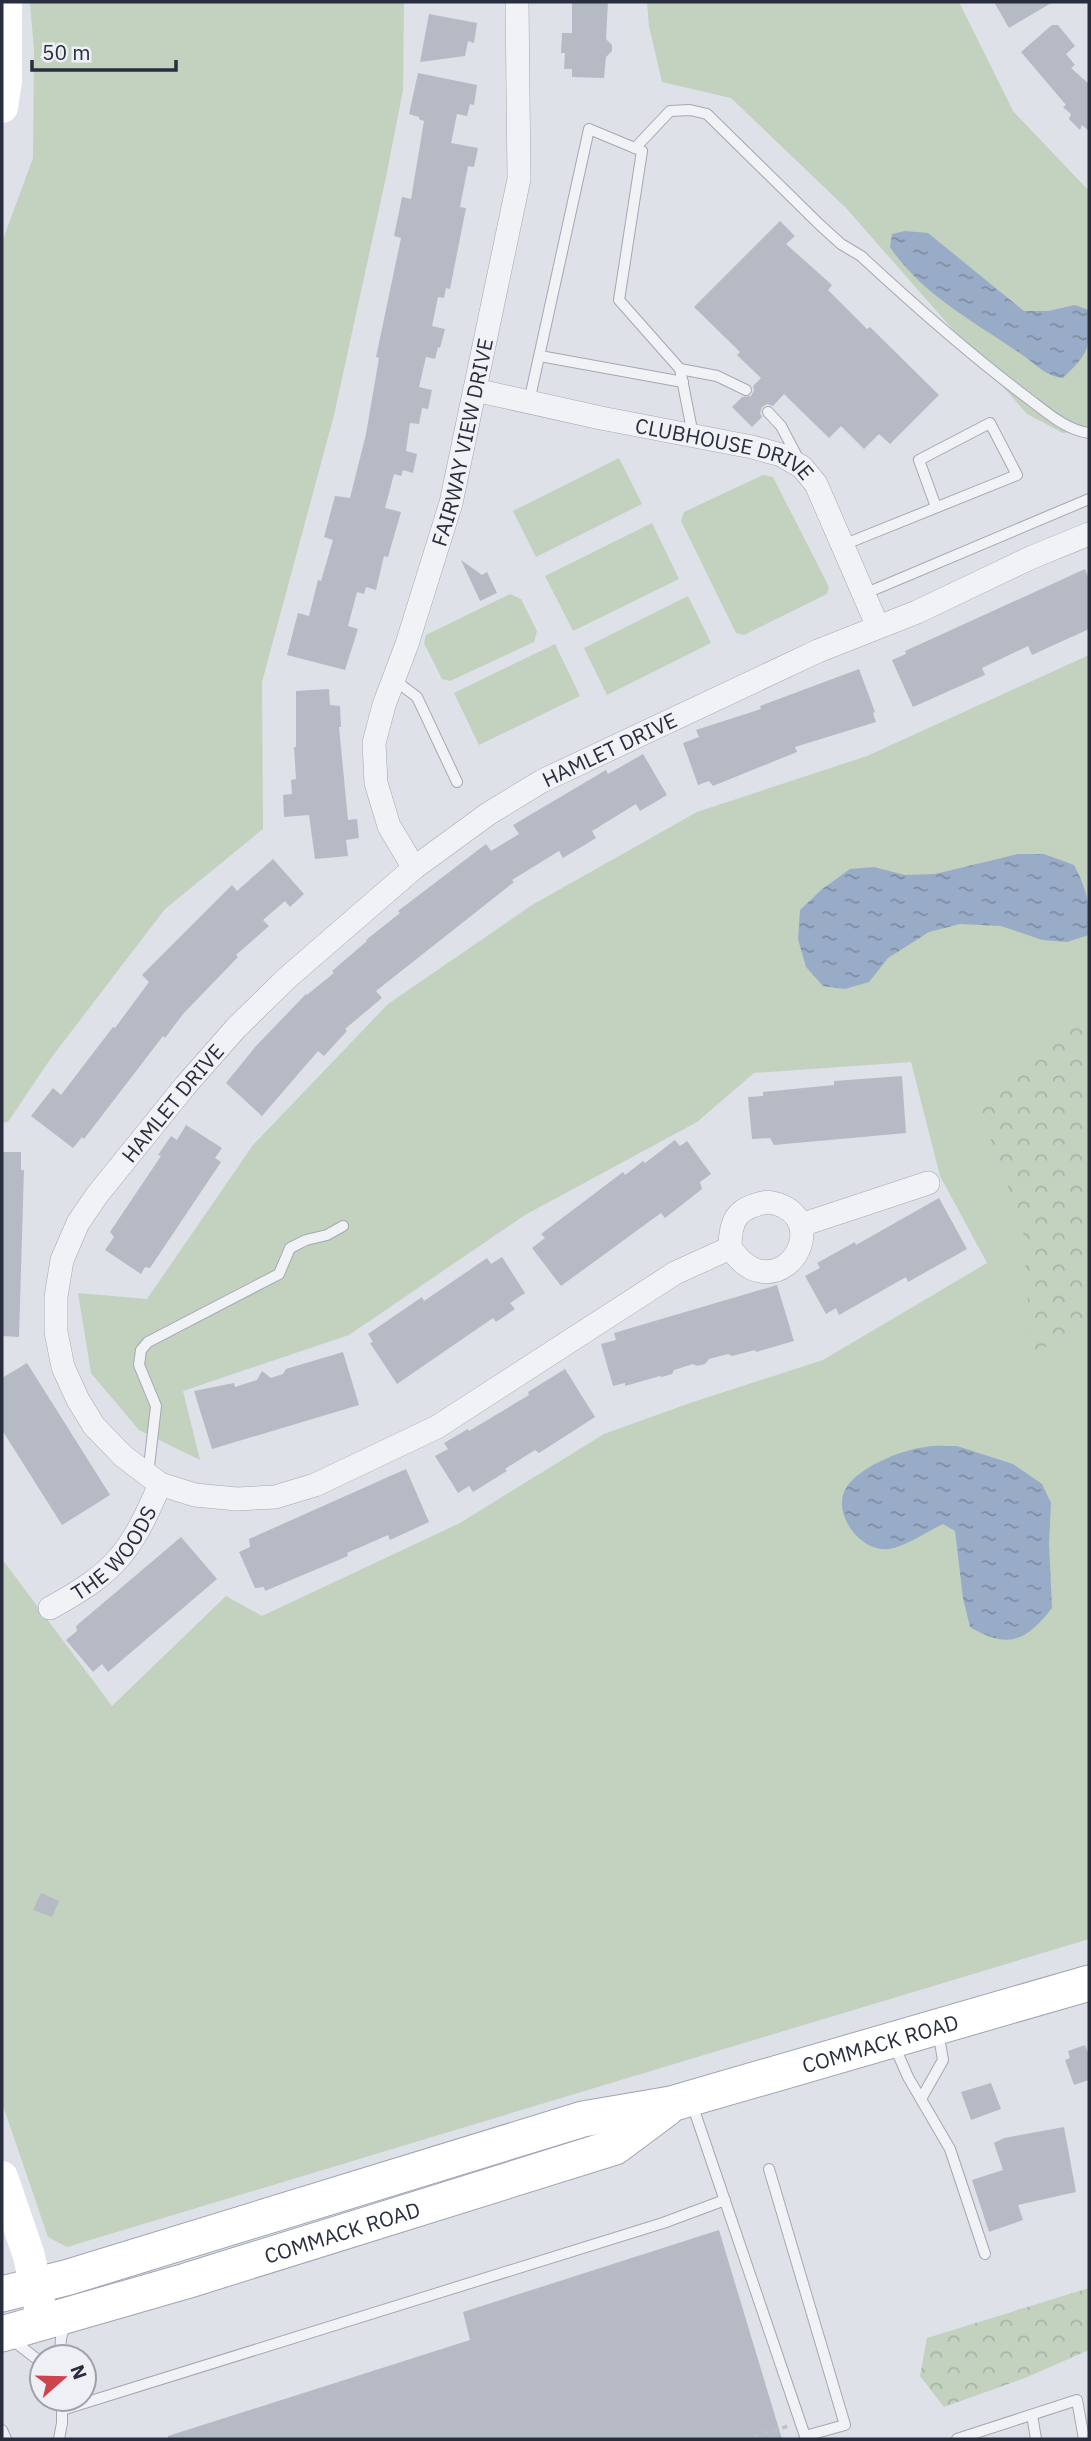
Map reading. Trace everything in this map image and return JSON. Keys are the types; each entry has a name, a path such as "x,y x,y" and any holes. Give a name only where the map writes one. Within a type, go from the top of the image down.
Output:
{"main road":[{"path":"2,107 6,81 6,2"},
{"name":"COMMACK ROAD","path":"2,2294 36,2283 69,2277 583,2119 681,2102 1089,1983"},
{"name":"COMMACK ROAD","path":"2,2334 186,2281 615,2147 681,2102"},
{"path":"2,2177 36,2283 56,2317"}],"street":[{"name":"FAIRWAY VIEW DRIVE","path":"414,868 389,826 376,783 374,743 451,503 519,179 517,2"},
{"name":"CLUBHOUSE DRIVE","path":"474,390 762,450 781,455 802,467 816,484 878,627"},
{"name":"HAMLET DRIVE","path":"730,1248 675,1273 437,1427 315,1485 275,1497 237,1499 195,1495 154,1479 122,1456 94,1426 78,1400 63,1367 56,1332 56,1297 62,1260 78,1223 97,1195 236,1028 287,978 414,868 488,814 542,781 818,651 917,612 1030,558 1089,534"},
{"path":"801,1225 928,1183"},
{"path":"754,1204 781,1204 793,1212 801,1225 802,1237 793,1259 777,1269 761,1272 744,1263 730,1248 734,1219 754,1204"},
{"name":"THE WOODS","path":"50,1608 80,1592 107,1572 127,1551 142,1526 154,1479"}],"lane":[{"path":"635,148 670,111 691,110 707,114 841,244 862,256 987,367 1050,415 1078,432 1089,433"},
{"path":"529,402 589,129 642,151 619,300 680,369 693,436"},
{"path":"540,356 683,382"},
{"path":"680,369 717,376 746,390"},
{"path":"768,412 781,426 802,467"},
{"path":"843,545 1017,475 990,423 919,460 936,507"},
{"path":"864,594 1089,499"},
{"path":"393,679 416,697 457,782"},
{"path":"154,1479 156,1406 139,1365 141,1350 148,1342 279,1274 290,1248 306,1240 327,1235 343,1226"},
{"path":"921,2099 943,2060 937,2027"},
{"path":"892,2040 908,2077 950,2149 985,2254"},
{"path":"681,2102 725,2200 806,2438 845,2425 769,2169"},
{"path":"98,2393 649,2228 725,2200"},
{"path":"56,2317 61,2343"},
{"path":"2,2334 28,2351"},
{"path":"957,2439 1077,2400 1084,2439"},
{"path":"59,2439 62,2413"},
{"path":"1032,2415 1036,2439"},
{"path":"2,2430 6,2439"}],"path":[{"path":"744,2439 801,2422"}],"green space":[{"path":"30,2 404,2 403,90 334,415 262,682 263,829 165,909 51,1058 8,1122 2,1123 2,242 33,158 34,51"},
{"path":"647,2 959,2 1013,111 1089,191 1089,431 1063,433 1027,414 846,208 731,98 662,82 649,26"},
{"path":"619,458 642,504 536,557 513,511"},
{"path":"763,475 773,477 829,587 827,594 744,635 736,633 681,521 684,512"},
{"path":"652,523 679,579 573,631 545,576"},
{"path":"510,594 521,599 537,631 534,642 450,681 442,679 424,643 426,635"},
{"path":"688,596 711,643 607,695 584,648"},
{"path":"555,644 580,696 479,745 454,693"},
{"path":"1089,655 1089,1939 67,2247 48,2237 2,2103 2,1559 112,1706 226,1596 262,1616 460,1523 604,1434 823,1360 987,1263 940,1176 911,1062 754,1073 697,1122 525,1215 349,1335 183,1391 200,1460 139,1430 91,1373 78,1293 147,1299 253,1145 388,1004 532,905 697,812 867,756"},
{"path":"1089,1010 1089,1340 1084,1333 1031,1352 1023,1228 979,1107 1016,1063"},
{"path":"1089,2288 1089,2350 1025,2378 944,2407 920,2376 927,2338"}],"water":[{"path":"905,231 928,233 1024,311 1048,311 1075,305 1089,310 1088,342 1084,355 1063,378 1051,375 950,306 933,294 890,247 892,234"},
{"path":"1018,854 1044,854 1074,865 1087,899 1089,935 1067,942 1042,940 1001,926 960,924 929,932 888,958 869,982 845,989 823,986 806,967 798,939 800,910 821,890 850,869 874,867 905,875 935,874"},
{"path":"957,1446 1013,1464 1042,1484 1051,1503 1049,1543 1052,1608 1034,1628 1016,1638 996,1638 970,1627 963,1598 955,1531 943,1524 900,1546 882,1549 861,1540 853,1532 843,1511 845,1490 859,1474 880,1461 915,1449"}],"building":[{"path":"572,2 608,2 606,39 612,45 612,51 606,57 604,78 572,77 572,69 564,69 565,53 561,53 562,33 572,33"},
{"path":"994,2 1053,2 1009,28"},
{"path":"429,14 477,23 474,43 468,41 465,56 420,62"},
{"path":"1052,25 1058,25 1075,46 1066,54 1075,65 1071,68 1089,84 1089,131 1082,125 1080,130 1069,119 1071,114 1063,107 1066,105 1021,52"},
{"path":"418,73 477,85 474,105 470,104 467,116 457,114 451,143 478,148 474,167 468,166 460,207 466,208 450,289 446,288 444,298 438,297 432,326 445,329 435,359 426,357 419,387 432,390 428,409 422,408 419,424 410,423 406,451 417,454 413,473 403,470 401,476 394,474 385,508 401,512 388,557 384,556 376,590 366,587 364,594 357,592 348,626 358,629 345,670 287,655 298,613 309,616 318,580 321,581 333,540 324,537 335,496 350,498 366,434 379,358 376,357 401,238 394,236 402,197 411,199 424,121 409,114"},
{"path":"780,221 795,236 786,244 832,285 828,290 939,395 890,444 879,434 864,449 841,426 829,438 784,394 773,406 767,404 762,407 762,417 752,427 732,407 742,397 751,396 753,386 761,378 737,355 740,352 694,307"},
{"path":"461,560 482,575 487,572 497,593 480,601"},
{"path":"1085,569 1089,580 1089,629 1032,655 1028,646 982,668 985,675 913,707 892,660 906,654 905,651"},
{"path":"859,669 875,712 876,722 795,747 797,752 713,786 709,781 698,785 683,743 699,737 696,730 761,709 760,706"},
{"path":"329,689 330,705 340,706 339,727 348,820 357,819 359,838 346,840 348,856 315,859 309,815 284,817 283,795 292,794 291,780 296,779 296,691"},
{"path":"643,754 667,795 640,811 636,804 592,831 596,838 563,858 559,851 512,880 514,882 376,991 382,998 345,1029 347,1031 324,1056 318,1051 262,1116 226,1083 256,1046 306,994 334,973 332,971 366,940 400,913 398,911 486,844 491,851 519,834 513,825 606,770 608,774"},
{"path":"273,859 304,894 290,907 285,901 263,920 269,926 236,955 238,957 183,1014 165,1038 163,1036 84,1139 82,1137 73,1148 31,1116 53,1088 61,1095 113,1027 115,1028 149,982 142,975 232,885 237,891"},
{"path":"902,1076 906,1133 774,1145 770,1138 752,1139 748,1097 763,1096 763,1092 834,1085 834,1081"},
{"path":"186,1125 222,1148 215,1158 221,1162 150,1268 145,1267 141,1274 105,1250 114,1237 110,1232 161,1156 158,1155 171,1136 177,1140"},
{"path":"675,1140 680,1146 687,1141 711,1174 700,1182 702,1189 665,1218 661,1213 561,1286 532,1248 545,1238 541,1234 623,1172 625,1175 643,1161 645,1163"},
{"path":"2,1152 21,1152 21,1170 24,1170 19,1337 2,1336"},
{"path":"939,1198 967,1249 908,1282 906,1277 839,1315 836,1308 826,1314 805,1276 820,1268 817,1263 855,1242 856,1245"},
{"path":"502,1257 525,1293 510,1303 515,1309 496,1322 493,1318 397,1384 370,1343 373,1342 368,1334 422,1297 424,1301 487,1258 491,1264"},
{"path":"777,1285 794,1341 756,1352 755,1350 732,1356 728,1354 709,1359 705,1364 693,1364 674,1370 672,1374 662,1377 625,1386 625,1383 613,1386 601,1344 616,1340 614,1333"},
{"path":"343,1352 359,1405 212,1449 194,1391 234,1383 235,1387 257,1380 262,1371 271,1378 283,1374 286,1369"},
{"path":"27,1363 110,1495 62,1525 2,1430 2,1378"},
{"path":"565,1369 595,1417 539,1453 535,1450 473,1492 469,1486 458,1493 435,1456 448,1449 444,1443 529,1395 528,1392"},
{"path":"406,1469 429,1522 390,1540 388,1535 347,1553 348,1556 265,1591 264,1587 255,1588 239,1552 250,1547 249,1539"},
{"path":"181,1537 217,1579 108,1672 102,1664 93,1672 66,1640 77,1631 76,1626"},
{"path":"41,1893 59,1901 52,1917 33,1910"},
{"path":"1085,2045 1089,2056 1089,2080 1074,2085 1065,2060 1070,2058 1068,2051"},
{"path":"991,2083 1001,2109 971,2120 961,2092"},
{"path":"1064,2127 1076,2192 1018,2205 1023,2220 989,2232 972,2180 1003,2170 994,2143 1004,2138"},
{"path":"719,2230 782,2439 168,2439 168,2436 470,2340 463,2312"}]}
